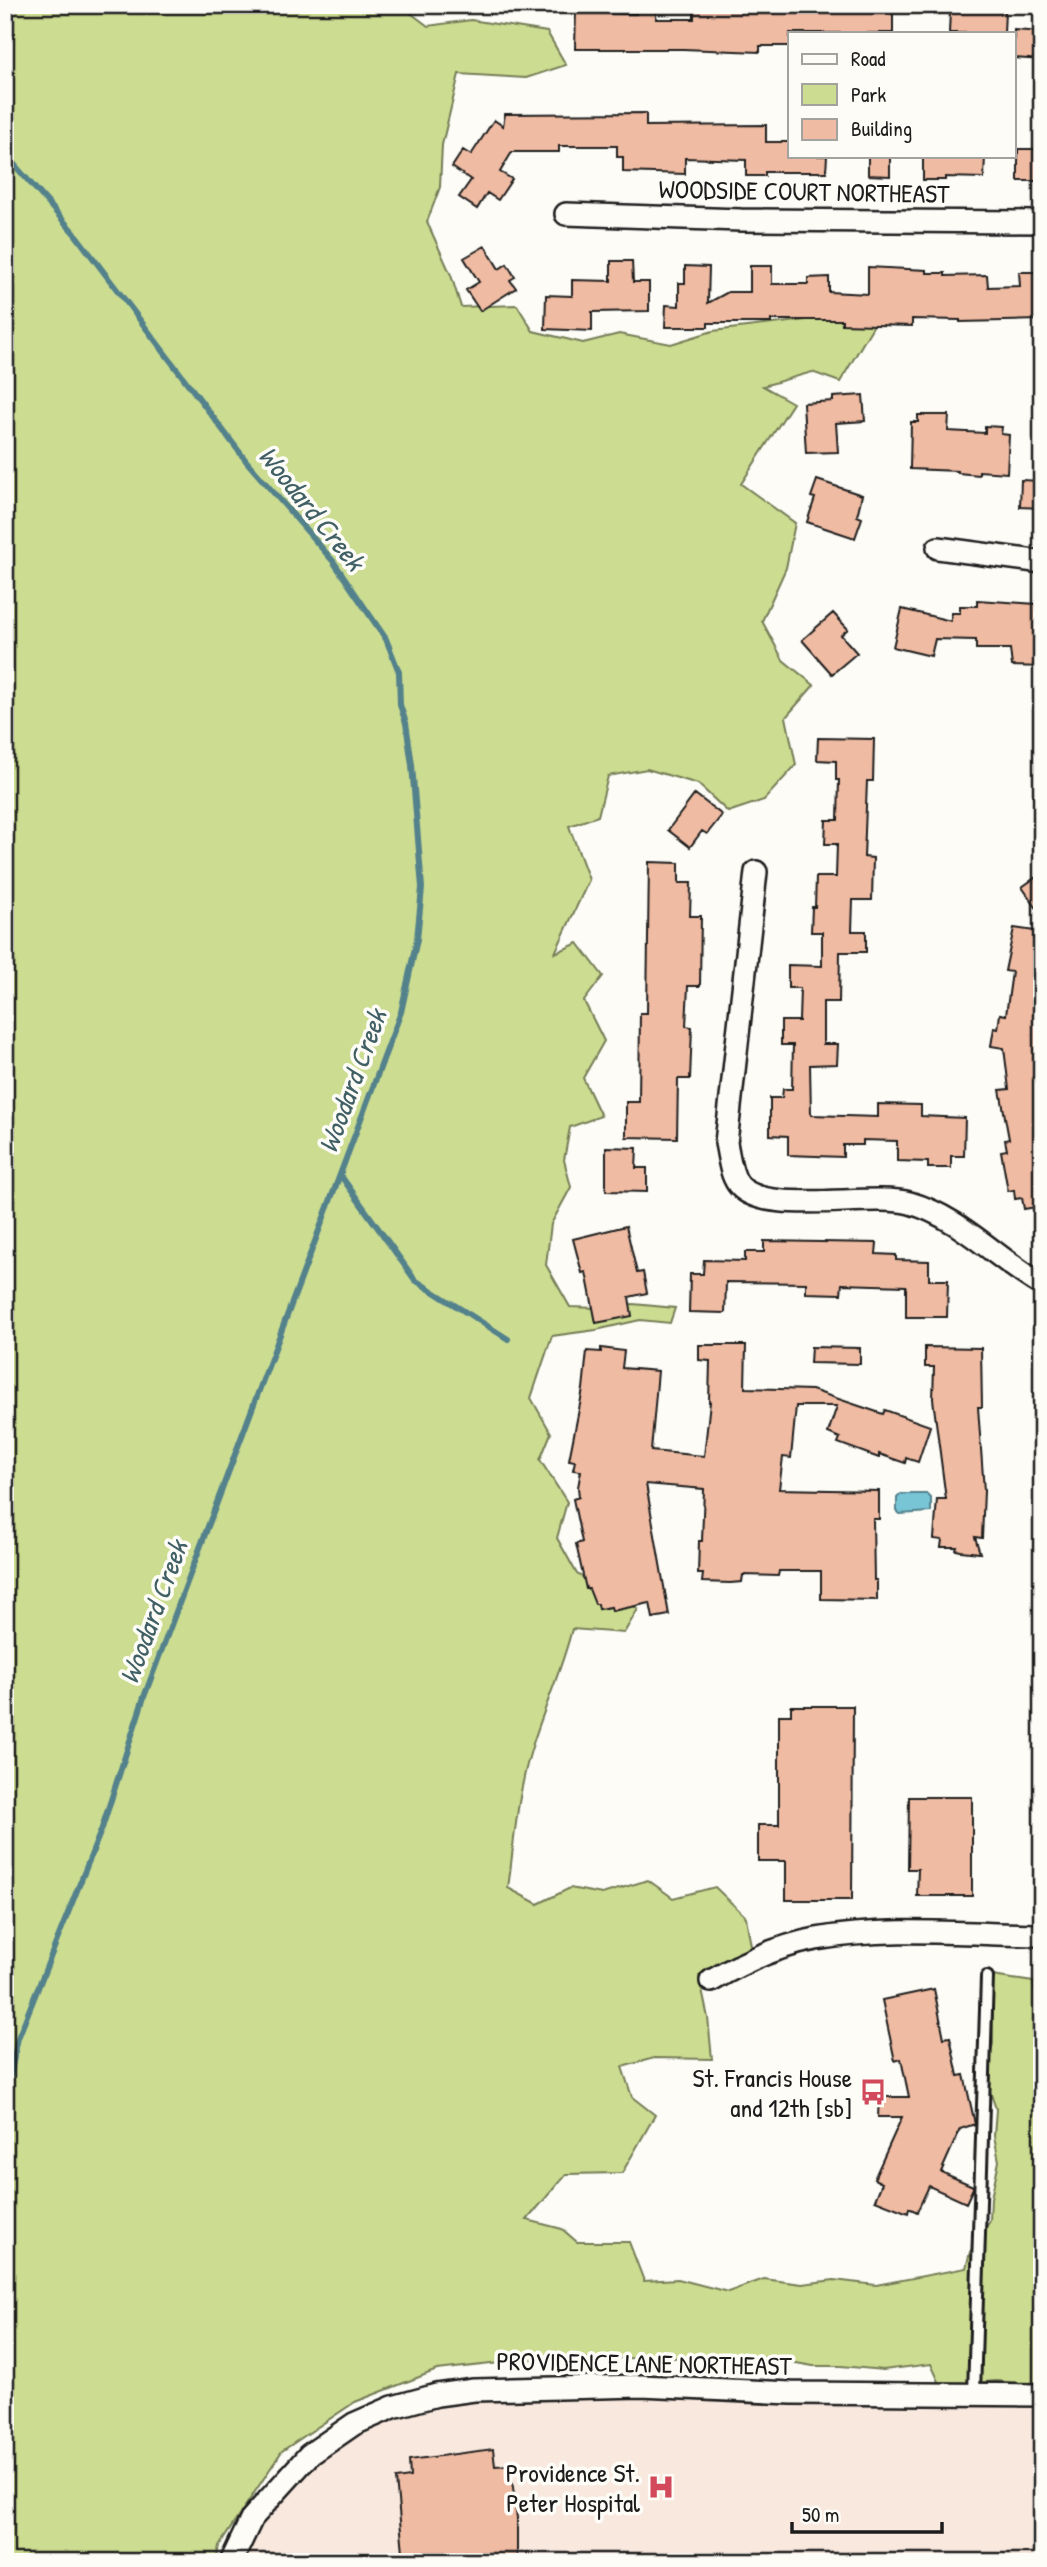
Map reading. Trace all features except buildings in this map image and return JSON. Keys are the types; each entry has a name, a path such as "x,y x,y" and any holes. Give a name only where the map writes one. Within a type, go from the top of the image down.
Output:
{"street":[{"name":"WOODSIDE COURT NORTHEAST","path":"566,214 741,220 1042,222"},
{"path":"938,548 1042,562"},
{"path":"756,872 726,1143 738,1185 761,1199 876,1199 910,1203 943,1218 974,1237 1015,1270 1042,1285"},
{"path":"711,1981 760,1956 815,1940 881,1932 1042,1935"},
{"name":"PROVIDENCE LANE NORTHEAST","path":"231,2562 252,2518 309,2455 354,2424 393,2407 438,2395 474,2390 641,2386 791,2393 1042,2395"}],"lane":[{"path":"974,2393 987,1977"}],"shaded area":[{"name":"Providence St. Peter Hospital","path":"437,2395 1042,2395 1042,2562 231,2562 309,2455"}],"green space":[{"path":"5,5 400,5 428,26 471,20 547,32 566,65 526,78 459,74 442,145 440,187 427,222 451,275 461,307 517,305 533,331 583,343 619,334 671,344 713,331 882,311 840,382 812,372 763,386 793,403 741,484 795,523 786,568 762,621 783,660 814,685 786,717 796,765 764,800 728,812 698,784 647,769 608,776 598,816 569,826 589,880 555,953 578,943 603,976 584,1001 604,1041 583,1078 601,1116 570,1127 564,1160 571,1187 551,1224 546,1265 570,1307 598,1308 633,1304 675,1308 670,1323 640,1320 552,1336 531,1398 551,1433 540,1460 567,1502 557,1538 577,1574 638,1609 624,1633 572,1629 527,1763 518,1808 508,1888 538,1904 570,1888 602,1894 648,1880 673,1898 715,1887 746,1917 752,1952 699,1976 708,2018 712,2059 654,2058 622,2067 632,2097 655,2115 622,2173 566,2174 527,2220 562,2229 577,2242 629,2242 644,2281 678,2279 728,2292 764,2279 802,2284 834,2280 876,2285 966,2268 970,2252 990,2221 991,2198 999,2161 994,2136 996,2109 984,2074 993,2044 992,1976 1033,1982 1042,2034 1042,2385 996,2381 941,2386 931,2364 883,2370 813,2366 762,2357 537,2359 437,2370 355,2402 282,2451 219,2546 216,2562 5,2562"}],"water":[{"path":"901,1494 927,1494 931,1498 931,1512 900,1514 897,1511 897,1498"}],"waterway":[{"name":"Woodard Creek","path":"5,154 75,234 247,462 333,561 386,639 399,672 400,705 406,723 412,765 422,888 417,939 401,1012 144,1697 102,1828 18,2038 5,2100"},
{"path":"341,1176 415,1280 508,1339"}],"place":[{"name":"St. Francis House and 12th [sb]","path":"873,2092"},
{"name":"Providence St. Peter Hospital","path":"661,2487"}]}
